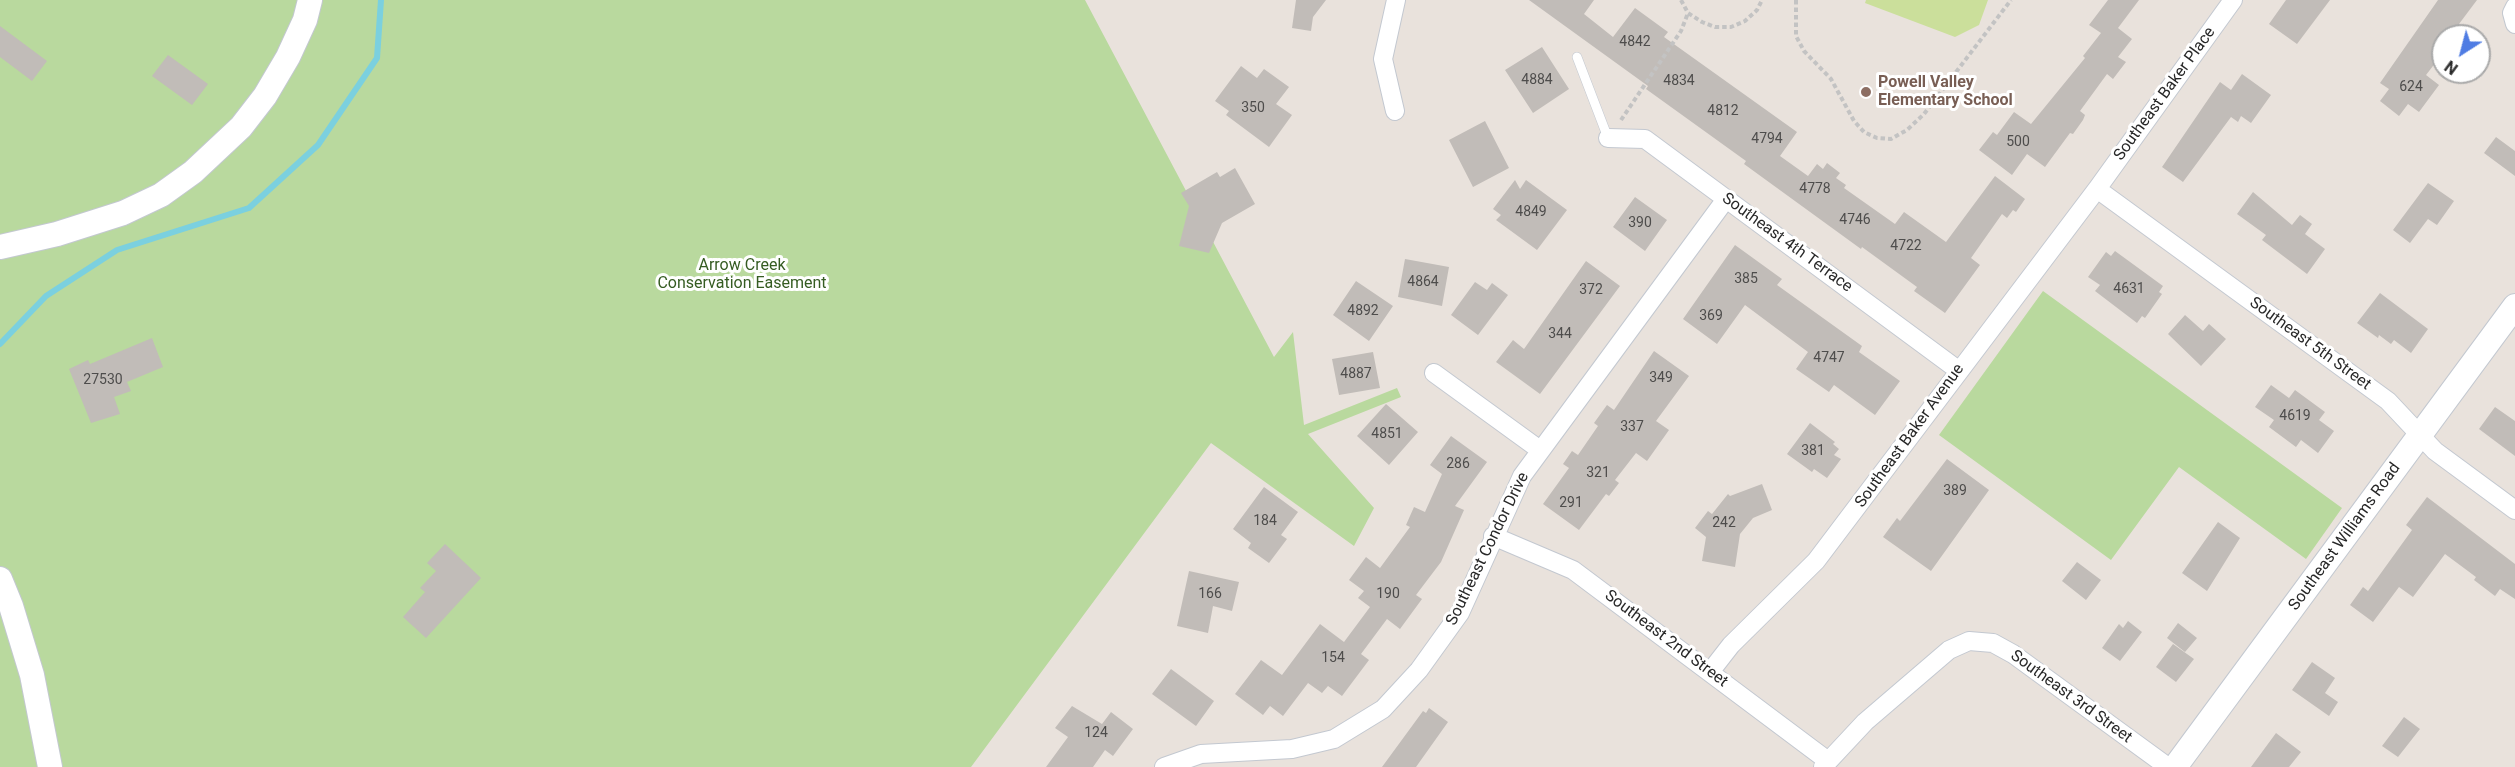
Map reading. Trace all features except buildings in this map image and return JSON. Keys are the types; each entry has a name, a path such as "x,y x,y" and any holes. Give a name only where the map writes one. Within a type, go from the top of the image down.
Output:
{"street":[{"path":"0,247 57,234 123,213 161,195 193,172 241,127 265,96 288,57 310,0"},
{"path":"1395,111 1383,59 1396,0"},
{"name":"Southeast Baker Place","path":"2097,189 2233,0"},
{"path":"2515,7 2512,13 2515,24"},
{"name":"Southeast 4th Terrace","path":"1608,138 1645,139 1959,369"},
{"name":"Southeast Baker Avenue","path":"1710,672 1731,645 1816,561 2097,189"},
{"name":"Southeast 5th Street","path":"2097,189 2388,401 2435,451 2515,510"},
{"name":"Southeast Condor Drive","path":"1164,767 1200,754 1292,749 1334,739 1383,710 1419,670 1460,614 1493,536 1522,476 1726,199"},
{"name":"Southeast Williams Road","path":"2175,767 2515,306"},
{"path":"1434,373 1540,450"},
{"name":"Southeast 2nd Street","path":"1493,536 1573,570 1710,672 1826,764"},
{"path":"0,579 11,606 32,675 50,767"},
{"name":"Southeast 3rd Street","path":"1826,764 1865,722 1949,650 1969,641 1993,643 2013,654 2168,767"}],"lane":[{"path":"1577,57 1608,138"}],"path":[{"path":"1681,0 1688,13 1715,27 1731,27 1745,21 1757,10 1762,0"},
{"path":"1796,0 1796,36 1804,51 1831,79 1854,121 1864,132 1877,138 1891,139 1907,130 1924,114 2011,0"},
{"path":"1608,138 1681,31 1688,13"}],"green space":[{"name":"Arrow Creek Conservation Easement","path":"0,0 1085,0 1274,357 1293,332 1304,425 1397,388 1401,397 1308,434 1374,508 1354,546 1211,443 971,767 0,767"},
{"path":"1866,0 1988,0 1979,25 1955,37 1865,3"},
{"path":"2043,291 2342,508 2306,559 2179,467 2111,560 1939,435"}],"waterway":[{"path":"0,344 46,296 117,250 249,208 318,145 377,58 381,0"}],"place":[{"name":"Powell Valley Elementary School","path":"1866,92"}]}
